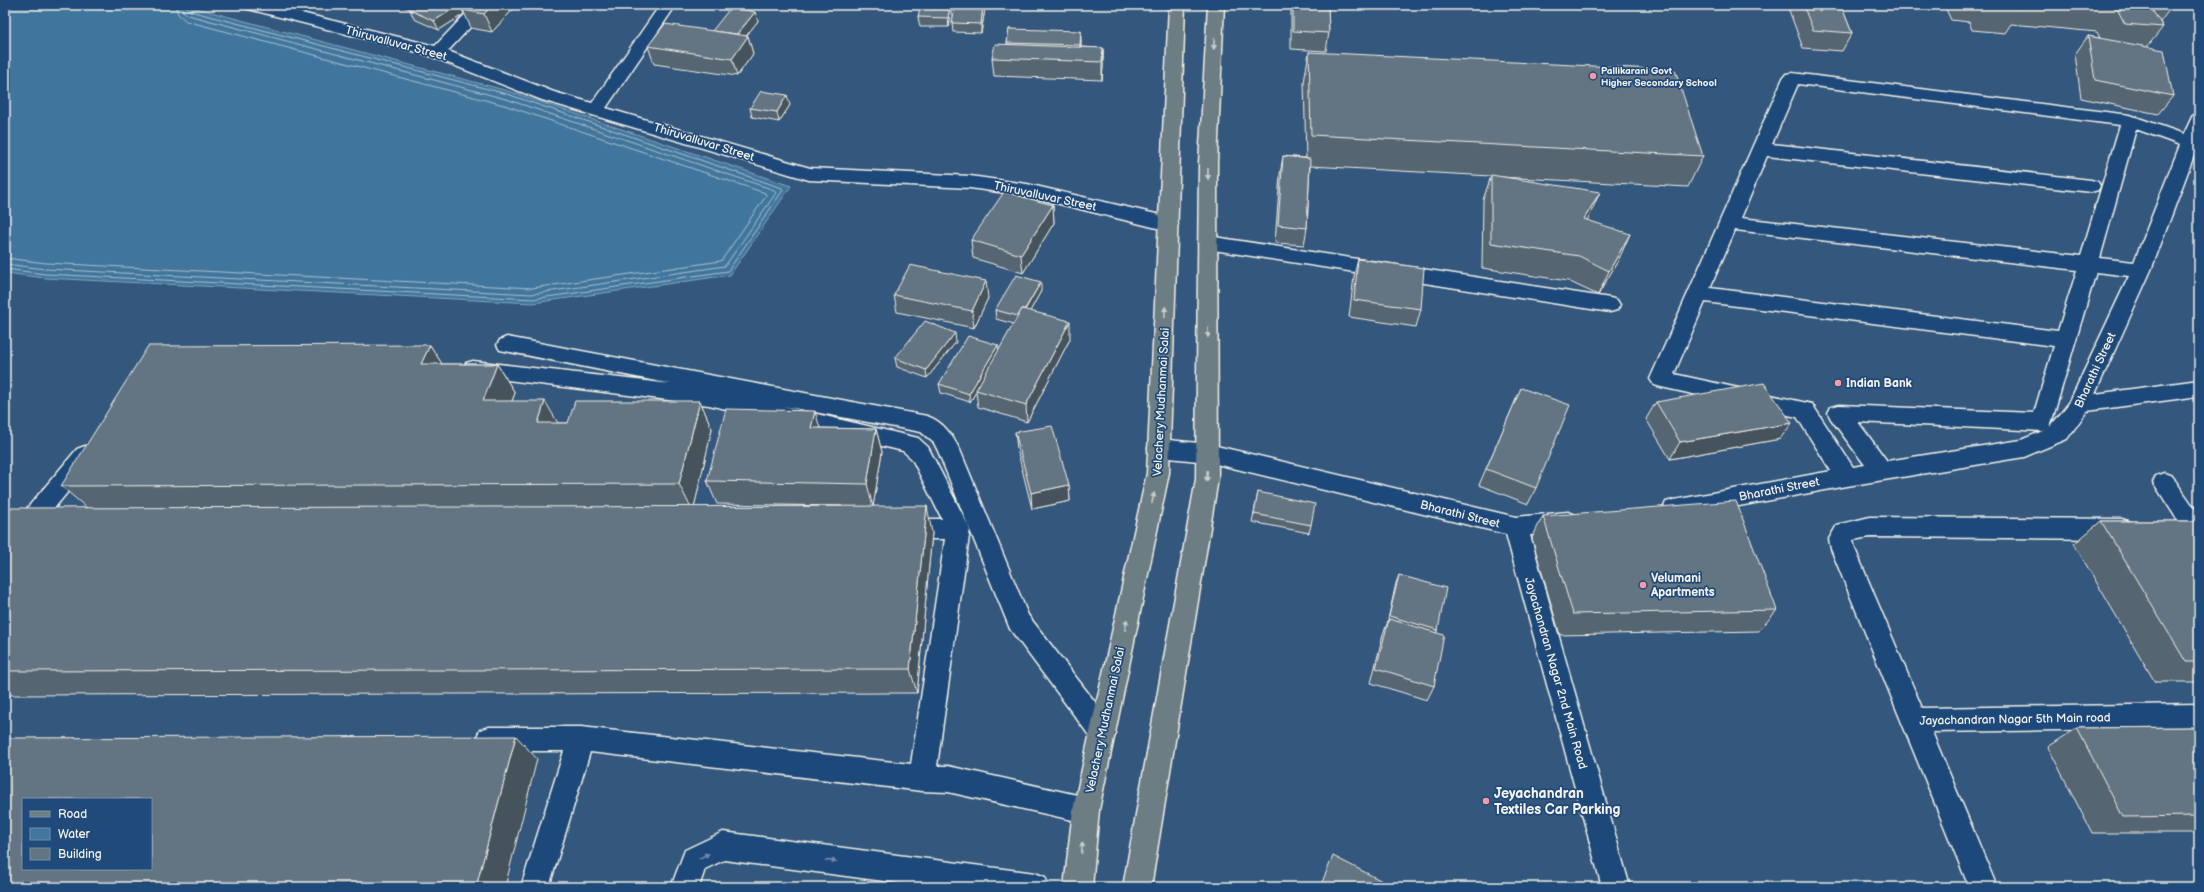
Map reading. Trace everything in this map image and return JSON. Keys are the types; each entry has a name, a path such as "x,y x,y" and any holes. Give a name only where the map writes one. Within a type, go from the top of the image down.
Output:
{"main road":[{"name":"Velachery Mudhanmai Salai","path":"1078,887 1086,810 1158,473 1178,5"},
{"path":"1137,887 1207,478 1208,163 1216,5"}],"street":[{"path":"130,5 140,5"},
{"name":"Thiruvalluvar Street","path":"250,5 437,53 548,96 809,174 978,183 1027,190 1169,224"},
{"path":"437,53 483,5"},
{"path":"596,110 668,5"},
{"path":"2130,121 2042,422 1839,413 1804,410 1661,379 1792,78 2130,121 2189,142"},
{"name":"Bharathi Street","path":"1654,512 1847,477 2024,448 2059,433 2080,404 2141,270 2199,119"},
{"path":"1761,149 2090,186"},
{"path":"1729,222 2141,270"},
{"path":"1208,243 1610,305"},
{"path":"1698,294 2066,340"},
{"path":"507,345 927,424 942,437 949,450 1019,621 1103,733"},
{"path":"453,366 710,397 910,444 920,453 958,529 922,778"},
{"path":"2080,404 2199,388"},
{"path":"1804,410 1847,477"},
{"path":"1839,413 1882,471"},
{"path":"50,526 21,535 96,442"},
{"name":"Bharathi Street","path":"1159,448 1208,453 1516,527 1585,520"},
{"path":"2164,482 2198,532"},
{"name":"Jayachandran Nagar 2nd Main Road","path":"1516,527 1616,887"},
{"path":"1914,720 1843,548 1842,539 1845,532 1870,527 2140,529"},
{"path":"878,528 958,529"},
{"path":"2172,530 2198,532"},
{"name":"Jayachandran Nagar 5th Main road","path":"1983,887 1914,720 2199,716"},
{"path":"535,887 581,738"},
{"path":"463,739 581,738 922,778 948,779 1086,810"},
{"path":"685,887 695,860 722,846 1035,887"}],"water":[{"path":"5,5 180,5 192,7 508,91 791,186 730,275 533,303 45,278 5,273"}],"building":[{"path":"417,5 459,5 434,21 410,10"},
{"path":"468,5 492,5 484,14 463,10"},
{"path":"921,5 950,5 948,18 918,17"},
{"path":"955,5 983,5 981,24 952,23"},
{"path":"1293,5 1328,5 1329,33 1293,31"},
{"path":"1803,5 1841,5 1852,33 1813,30"},
{"path":"1991,5 2020,5 2022,8"},
{"path":"2092,5 2167,5 2169,10 2151,8 2163,27 2125,24 2116,7"},
{"path":"731,7 755,12 737,34 712,31"},
{"path":"665,24 748,36 732,59 648,46"},
{"path":"1009,29 1081,31 1080,45 1007,43"},
{"path":"2088,36 2164,50 2173,96 2095,80"},
{"path":"995,44 1103,48 1102,62 992,58"},
{"path":"1309,52 1675,70 1703,156 1311,135"},
{"path":"761,91 787,95 777,112 750,108"},
{"path":"1283,156 1310,159 1307,228 1278,225"},
{"path":"1491,175 1600,192 1584,219 1630,234 1609,271 1579,256 1491,243"},
{"path":"1004,192 1053,205 1021,255 971,240"},
{"path":"1358,259 1424,268 1421,309 1354,300"},
{"path":"910,265 986,281 972,311 894,295"},
{"path":"1016,275 1041,282 1025,309 1022,309 1018,316 995,310"},
{"path":"1022,309 1070,321 1026,405 976,390"},
{"path":"925,321 955,333 926,370 895,358"},
{"path":"968,336 998,345 969,394 939,384"},
{"path":"430,345 421,364 497,364 483,401 545,401 538,423 568,423 575,401 700,401 679,484 61,486 148,346"},
{"path":"1764,383 1792,423 1680,442 1656,402"},
{"path":"1521,388 1570,405 1536,488 1486,469"},
{"path":"726,409 815,411 811,428 876,429 867,484 707,481"},
{"path":"1052,426 1069,485 1031,493 1015,432"},
{"path":"1258,492 1315,504 1311,525 1254,514"},
{"name":"Velumani Apartments","path":"1736,501 1777,610 1573,614 1543,516"},
{"path":"927,506 910,669 5,671 5,513 8,508"},
{"path":"2101,521 2199,521 2199,662 2186,662"},
{"path":"1399,575 1446,588 1438,630 1389,616"},
{"path":"1389,619 1444,635 1434,686 1376,668"},
{"path":"2199,727 2199,816 2123,817 2077,728"},
{"path":"516,736 476,887 5,887 5,738"},
{"path":"1333,856 1386,883 1384,887 1320,887"}],"place":[{"name":"Pallikarani Govt Higher Secondary School","path":"1593,76"},
{"name":"Indian Bank","path":"1838,383"},
{"name":"Velumani Apartments","path":"1643,585"},
{"name":"Jeyachandran Textiles Car Parking","path":"1486,801"}]}
